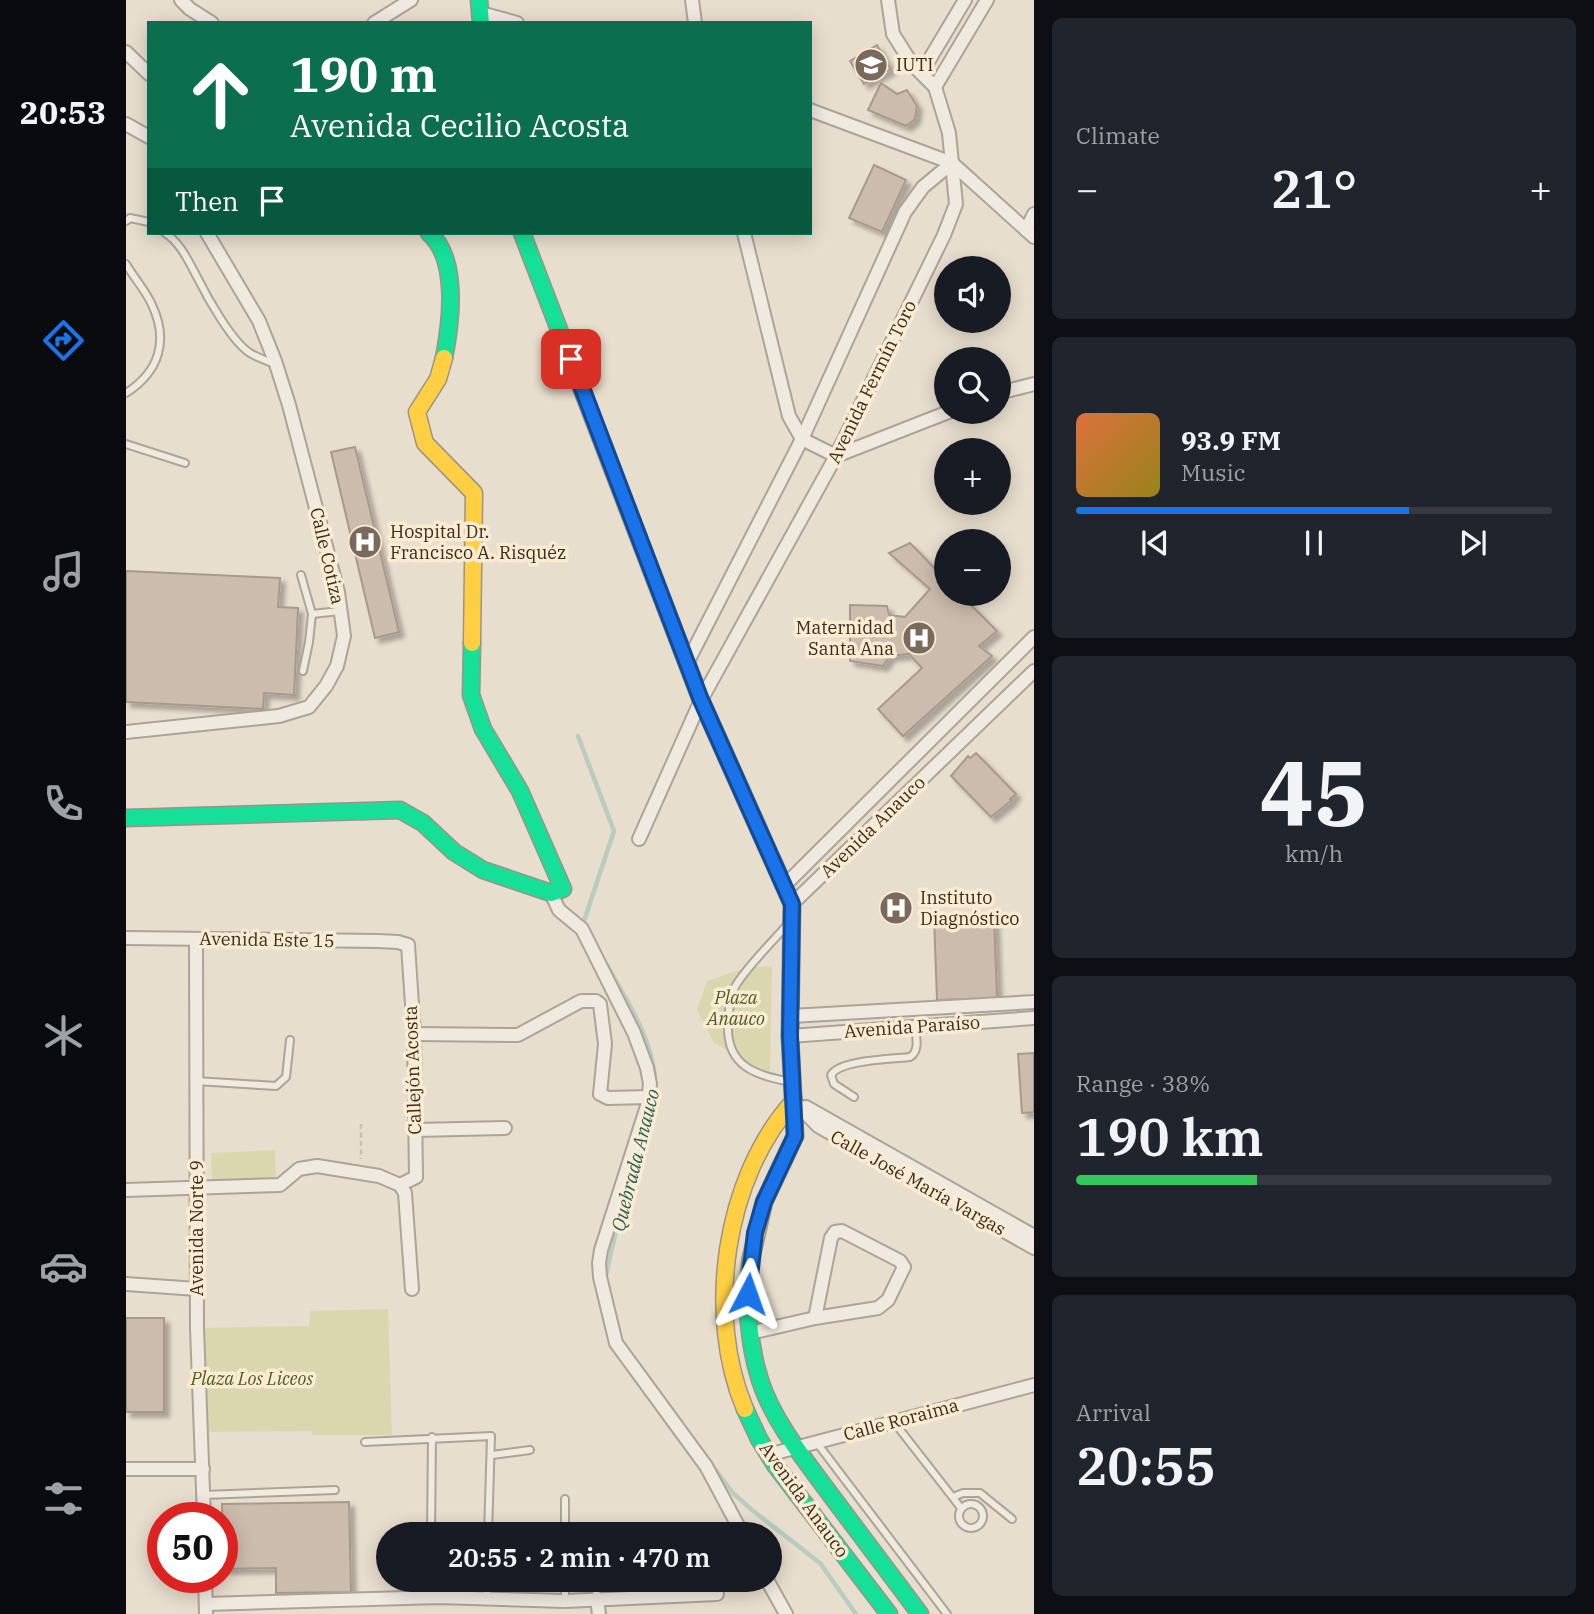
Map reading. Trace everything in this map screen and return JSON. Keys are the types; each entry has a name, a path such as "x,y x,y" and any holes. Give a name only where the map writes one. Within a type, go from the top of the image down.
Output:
{"main road":[{"path":"126,818 400,810 423,823 454,852 483,870 551,893 563,888 520,791 483,729 471,695 474,493 425,443 417,412 425,396 439,379 449,343 444,251 431,235"},
{"path":"523,235 701,700 785,884 792,911"},
{"name":"Avenida Anauco","path":"792,911 790,1036 795,1136 764,1202 755,1233 748,1294 750,1333 760,1381 796,1448 920,1614"},
{"name":"Avenida Anauco","path":"793,1101 774,1123 741,1194 730,1228 723,1293 729,1359 737,1390 768,1455 890,1614"}],"street":[{"path":"181,0 209,21"},
{"path":"377,21 411,0"},
{"path":"692,0 695,21"},
{"path":"888,0 893,34 901,49 935,87 987,0"},
{"path":"922,72 965,0"},
{"path":"481,12 510,21"},
{"path":"126,52 147,72"},
{"name":"Avenida Fermín Toro","path":"639,839 701,700 836,456 953,215 957,204 949,133 935,87"},
{"path":"812,111 952,163 1030,233"},
{"path":"126,124 147,136"},
{"path":"687,663 802,439 905,212 923,187 952,163"},
{"path":"1030,233 1034,214"},
{"name":"Calle Cotiza","path":"126,732 278,716 309,707 326,686 337,666 344,636 338,592 306,466 276,365 259,321 208,235"},
{"path":"744,235 789,416 802,439 836,456 934,418"},
{"path":"1011,390 1034,384"},
{"name":"Avenida Anauco","path":"785,884 1034,637"},
{"path":"1013,659 1032,673"},
{"name":"Avenida Anauco","path":"792,911 1032,673"},
{"path":"551,893 559,910 582,929 634,1033 648,1068 649,1097 598,1263 616,1343 706,1466 737,1522"},
{"name":"Avenida Este 15","path":"126,938 377,941 408,945"},
{"name":"Avenida Norte 9","path":"196,939 197,1289 204,1502"},
{"name":"Callejón Acosta","path":"400,1185 416,1177 414,1034 408,945"},
{"path":"414,1034 518,1035 581,1002 596,1000 600,1004 605,1044 600,1094 608,1098 649,1097"},
{"name":"Avenida Paraíso","path":"791,1016 1034,1002"},
{"name":"Avenida Paraíso","path":"790,1036 1034,1017"},
{"name":"Calle José María Vargas","path":"793,1101 985,1214 1034,1248"},
{"path":"415,1130 505,1128"},
{"path":"126,1191 280,1185 299,1169 317,1166 379,1176 400,1185 405,1193 412,1289"},
{"name":"Calle José María Vargas","path":"985,1214 1034,1236"},
{"path":"750,1333 815,1318 878,1308 888,1300 904,1267 900,1261 842,1231 835,1232 831,1238 815,1318"},
{"path":"126,1284 197,1289"},
{"name":"Calle Roraima","path":"768,1455 1034,1385"},
{"path":"126,1468 203,1469"},
{"path":"774,1592 786,1614"},
{"path":"206,1609 486,1597 565,1601 717,1594"},
{"path":"597,1600 598,1614"}],"lane":[{"path":"126,221 130,218 147,222"},
{"path":"168,235 187,258 208,300 243,348 252,355 276,365"},
{"path":"126,264 152,304 162,333 156,364 126,393"},
{"path":"126,444 185,463"},
{"path":"301,575 312,614 303,671"},
{"path":"312,614 340,611"},
{"path":"792,911 735,987 729,1008 727,1037 735,1059 758,1075 793,1083"},
{"path":"854,1097 834,1084 831,1076 833,1072 842,1066 910,1057 915,1054 916,1049 915,1026"},
{"path":"196,1081 276,1086 286,1077 290,1040"},
{"path":"894,1422 961,1508 959,1520 962,1526 968,1528 980,1525 983,1519 979,1507 973,1504 961,1508"},
{"path":"365,1442 491,1436 489,1522"},
{"path":"430,1522 432,1437"},
{"path":"817,1442 947,1614"},
{"path":"492,1455 530,1450"},
{"path":"204,1495 335,1490"},
{"path":"953,1497 963,1493 980,1493 1012,1519"},
{"path":"565,1499 565,1522"},
{"path":"486,1592 486,1597"},
{"path":"565,1592 565,1601"},
{"path":"596,1592 597,1600"}],"path":[{"path":"361,1124 361,1173"}],"green space":[{"name":"Plaza Anauco","path":"772,966 770,1075 714,1043 697,1010 707,981 745,968"},
{"path":"275,1150 276,1180 212,1182 211,1153"},
{"name":"Plaza Los Liceos","path":"388,1309 392,1435 312,1435 312,1431 201,1432 197,1328 309,1326 310,1311"}],"building":[{"name":"IUTI","path":"877,45 891,69 864,84 850,61"},
{"path":"881,83 897,94 907,90 917,106 915,119 906,126 868,110"},
{"path":"874,165 906,180 882,232 849,218"},
{"name":"Hospital Dr. Francisco A. Risquéz","path":"355,447 399,632 375,638 331,452"},
{"name":"Maternidad Santa Ana","path":"910,543 934,568 934,606 972,606 997,631 979,646 992,656 903,736 878,709 922,668 909,654 890,656 883,666 850,661 850,605 887,606 889,615 905,617 930,589 889,553"},
{"path":"126,571 280,578 278,607 298,608 294,695 264,693 263,709 126,702"},
{"path":"976,753 1016,794 991,817 951,776 968,756 970,758"},
{"path":"994,916 997,998 937,1000 934,918"},
{"path":"1034,1053 1034,1112 1022,1113 1018,1054"},
{"path":"126,1318 164,1318 164,1412 126,1412"},
{"path":"349,1502 351,1592 276,1593 276,1568 238,1569 238,1504"}],"waterway":[{"name":"Quebrada Anauco","path":"578,736 614,831 583,924 585,927"},
{"name":"Quebrada Anauco","path":"607,965 649,1047 655,1078"},
{"name":"Quebrada Anauco","path":"606,1275 621,1208"},
{"name":"Quebrada Anauco","path":"712,1465 733,1493 820,1563 856,1614"}],"traffic: fast":[{"path":"479,0 481,21"},
{"path":"431,235 439,244 449,274 449,327 444,358"},
{"path":"523,235 701,700 792,904 790,1036"},
{"path":"126,818 400,810 423,823 454,852 483,870 551,893 563,889 520,791 483,729 471,695 472,643"},
{"path":"751,1258 748,1289 750,1335 760,1380 773,1410 800,1454 920,1614"},
{"path":"745,1409 775,1465 889,1614"}],"traffic: slow":[{"path":"444,358 438,379 417,412 425,443 474,493 472,643"},
{"path":"751,1258 764,1202 795,1136 790,1036"},
{"path":"745,1409 733,1372 726,1332 724,1290 728,1248 737,1207 751,1168 770,1132 794,1101"}],"place":[{"name":"IUTI","path":"871,65"},
{"name":"Hospital Dr. Francisco A. Risquéz","path":"365,542"},
{"name":"Maternidad Santa Ana","path":"919,638"},
{"name":"Instituto Diagnóstico","path":"896,908"}],"route":[{"path":"571,359 701,700 792,904 790,1036 795,1136 764,1202 755,1233 748,1294"}]}
